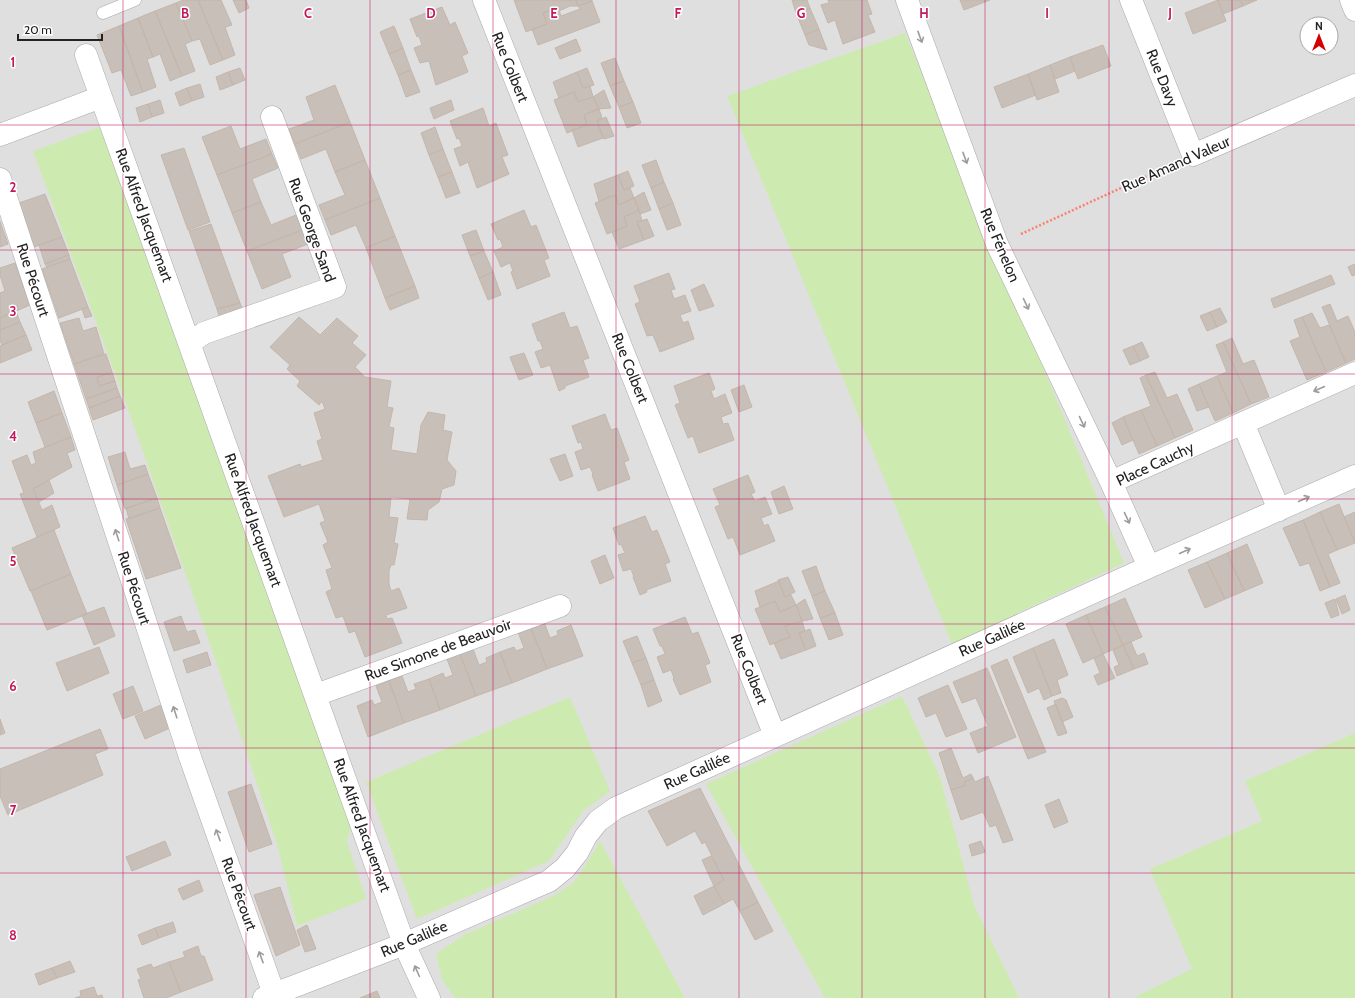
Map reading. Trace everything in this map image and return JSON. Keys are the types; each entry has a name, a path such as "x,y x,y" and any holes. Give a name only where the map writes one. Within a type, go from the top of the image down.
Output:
{"street":[{"name":"Rue Colbert","path":"484,0 776,736"},
{"name":"Rue Fénelon","path":"907,0 997,244 1111,482"},
{"name":"Rue Davy","path":"1132,0 1193,155"},
{"path":"1351,0 1355,10"},
{"name":"Rue Alfred Jacquemart","path":"86,55 316,694 404,944 429,998"},
{"name":"Rue Amand Valeur","path":"1193,155 1355,85"},
{"path":"0,135 101,97"},
{"name":"Rue George Sand","path":"190,343 204,333 334,287 272,117"},
{"name":"Rue Pécourt","path":"0,179 269,996"},
{"name":"Place Cauchy","path":"1150,567 1111,482 1355,373"},
{"path":"1243,424 1279,510"},
{"path":"1150,567 1355,476"},
{"name":"Rue Galilée","path":"269,996 404,944 549,881 565,868 577,853 586,836 598,821 616,808 1150,567"},
{"name":"Rue Simone de Beauvoir","path":"316,694 560,606"}],"lane":[{"path":"102,13 135,0"}],"path":[{"name":"Rue Amand Valeur","path":"997,244 1193,155"}],"shaded area":[{"path":"0,0 1355,0 1355,998 0,998"}],"green space":[{"path":"905,33 1124,563 952,644 727,96"},
{"path":"100,127 351,827 347,842 366,899 297,926 277,844 218,667 128,409 33,151"},
{"path":"902,696 940,777 974,905 1019,998 825,998 706,784"},
{"path":"570,697 610,791 583,811 549,861 417,919 366,782"},
{"path":"1355,733 1355,998 1133,998 1192,969 1150,869 1262,821 1245,781"},
{"path":"600,841 685,998 455,998 442,980 436,954 464,935 555,895 573,883"}],"building":[{"path":"183,0 198,0 223,60 210,65 200,39 192,41 176,3"},
{"path":"198,0 221,0 232,25 225,27 235,55 223,60"},
{"path":"233,0 246,0 249,8 239,13"},
{"path":"514,0 576,0 578,6 570,6 559,11 558,7 543,13 547,24 526,32"},
{"path":"576,0 592,0 592,1 578,6"},
{"path":"792,0 807,0 810,8 796,13"},
{"path":"828,0 867,0 872,14 868,15 875,32 843,44 835,20 828,23 821,5 829,3"},
{"path":"960,0 990,0 964,10"},
{"path":"1218,0 1241,0 1243,6 1223,14"},
{"path":"1218,0 1226,21 1193,34 1185,13"},
{"path":"1241,0 1257,0 1243,6"},
{"path":"592,1 600,22 538,45 532,29 547,24 543,13 558,7 561,16 580,9 578,6"},
{"path":"176,3 192,41 185,44 195,71 182,76 155,11"},
{"path":"442,7 450,25 455,22 468,53 462,56 468,72 436,85 429,61 420,63 414,48 422,45 410,19"},
{"path":"810,8 819,29 805,35 796,13"},
{"path":"155,11 182,76 170,81 160,54 153,57 138,18"},
{"path":"138,18 153,57 147,59 156,87 143,92 119,26"},
{"path":"119,26 143,92 131,96 121,70 112,73 97,35"},
{"path":"394,26 403,48 389,54 380,32"},
{"path":"819,29 827,50 809,45 805,35"},
{"path":"576,39 581,51 560,59 555,48"},
{"path":"1103,45 1111,66 1078,79 1070,57"},
{"path":"403,48 411,70 398,75 389,54"},
{"path":"1070,57 1075,71 1055,79 1050,65"},
{"path":"615,58 624,81 610,86 601,63"},
{"path":"1050,65 1059,92 1037,100 1028,74"},
{"path":"240,68 245,80 233,85 228,72"},
{"path":"587,68 594,85 583,88 577,72"},
{"path":"411,70 420,92 406,97 398,75"},
{"path":"228,72 233,85 220,90 216,77"},
{"path":"577,72 583,88 590,86 593,97 578,102 574,92 559,98 553,82"},
{"path":"1028,74 1036,95 1002,108 994,87"},
{"path":"624,81 633,102 619,107 610,86"},
{"path":"200,84 204,97 192,101 187,88"},
{"path":"335,85 350,122 295,144 289,129 314,120 306,97"},
{"path":"187,88 192,101 180,106 175,93"},
{"path":"604,90 611,108 599,109 593,97"},
{"path":"574,92 578,102 593,97 599,109 584,115 587,125 567,133 554,100"},
{"path":"160,100 164,113 152,117 148,104"},
{"path":"451,100 454,110 434,119 430,108"},
{"path":"633,102 641,123 627,128 619,107"},
{"path":"148,104 152,117 140,122 136,108"},
{"path":"483,108 489,126 496,123 508,155 502,157 509,174 477,188 468,162 460,166 454,149 462,146 459,138 457,139 450,121"},
{"path":"599,109 602,118 597,121 603,138 578,147 572,130 587,125 584,115"},
{"path":"606,117 614,136 604,139 597,121"},
{"path":"350,122 365,160 335,172 326,149 301,159 295,144"},
{"path":"231,126 240,149 266,139 272,154 217,175 202,137"},
{"path":"435,127 443,149 429,155 421,133"},
{"path":"184,148 210,222 188,230 161,155"},
{"path":"443,149 452,172 438,177 429,155"},
{"path":"272,154 278,168 252,179 261,202 232,213 217,175"},
{"path":"365,160 380,198 325,220 319,205 345,195 335,172"},
{"path":"656,160 664,182 651,188 642,165"},
{"path":"628,171 634,186 624,190 618,175"},
{"path":"452,172 460,193 446,198 438,177"},
{"path":"618,175 624,190 630,188 634,198 619,205 615,195 599,201 594,184"},
{"path":"664,182 673,203 659,209 651,188"},
{"path":"644,192 651,210 640,214 634,198"},
{"path":"45,194 62,237 34,247 19,203"},
{"path":"615,195 619,205 634,198 639,210 624,217 627,226 607,234 595,203"},
{"path":"380,198 395,236 366,248 356,225 331,235 325,220"},
{"path":"261,202 271,225 296,215 302,230 247,251 232,213"},
{"path":"673,203 681,225 667,230 659,209"},
{"path":"524,210 531,227 536,225 549,258 544,260 550,276 517,289 511,272 513,271 510,263 501,267 494,251 503,247 491,224"},
{"path":"639,210 642,221 637,222 644,240 619,249 612,232 627,226 624,217"},
{"path":"647,219 654,236 644,240 637,222"},
{"path":"0,221 8,244 0,247"},
{"path":"211,224 240,303 217,309 189,231"},
{"path":"302,230 308,244 282,254 291,277 262,289 247,251"},
{"path":"476,230 484,251 470,256 462,235"},
{"path":"395,236 415,286 385,298 366,248"},
{"path":"62,237 69,255 45,264 39,245"},
{"path":"484,251 493,272 479,278 470,256"},
{"path":"69,255 70,259 47,267 45,264"},
{"path":"70,259 88,307 59,318 42,269"},
{"path":"15,263 30,305 0,318 0,293 5,291 0,275 0,268"},
{"path":"1355,264 1355,275 1352,276 1348,267"},
{"path":"493,272 501,295 488,300 479,278"},
{"path":"669,273 675,289 671,290 674,299 685,295 691,311 680,315 683,323 688,321 694,339 660,352 653,335 647,336 635,304 640,302 634,286"},
{"path":"1331,275 1335,284 1274,308 1271,299"},
{"path":"704,284 714,306 699,311 691,290"},
{"path":"415,286 419,298 390,310 385,298"},
{"path":"240,303 242,308 219,316 217,309"},
{"path":"1330,304 1337,321 1348,316 1355,332 1355,359 1346,363 1322,307"},
{"path":"88,307 92,316 85,318 82,309"},
{"path":"1220,308 1227,322 1217,327 1210,312"},
{"path":"16,311 20,322 0,330 0,318"},
{"path":"564,312 570,328 577,326 589,358 583,360 589,377 565,386 565,388 559,391 550,365 541,368 535,352 543,349 540,341 538,341 532,324"},
{"path":"1210,312 1217,327 1207,331 1200,316"},
{"path":"1312,313 1320,328 1329,325 1346,363 1326,372 1302,317"},
{"path":"299,317 320,335 337,318 358,336 352,343 366,355 355,367 365,377 391,381 387,407 393,408 389,427 394,428 391,450 417,454 421,425 428,412 445,415 443,430 452,432 447,460 456,471 454,485 442,489 439,502 428,510 427,520 407,519 410,499 391,497 389,517 398,518 394,543 398,544 394,565 391,565 389,571 389,584 391,591 399,588 407,608 386,615 387,619 392,618 402,643 365,657 355,631 349,633 343,616 336,618 326,592 332,589 326,570 332,568 323,545 328,542 320,523 325,521 319,504 284,517 268,476 300,464 301,467 323,460 317,441 322,439 314,413 325,409 322,401 319,405 297,386 300,381 287,369 290,365 270,347"},
{"path":"1302,317 1326,372 1307,380 1290,341 1300,337 1294,320"},
{"path":"79,318 83,331 96,327 104,354 74,364 60,323"},
{"path":"20,322 26,335 2,345 0,341 0,330"},
{"path":"26,335 32,350 0,363 0,346"},
{"path":"1232,338 1243,364 1254,360 1269,397 1251,404 1223,342"},
{"path":"1142,342 1149,357 1140,361 1133,346"},
{"path":"1223,342 1251,404 1233,413 1217,376 1227,372 1216,345"},
{"path":"1133,346 1140,361 1130,365 1123,350"},
{"path":"524,353 533,375 519,380 510,357"},
{"path":"106,354 112,372 97,377 99,386 115,381 117,388 86,399 74,364"},
{"path":"112,372 115,381 99,386 97,377"},
{"path":"1155,372 1167,398 1177,394 1193,430 1175,438 1146,375"},
{"path":"709,373 715,389 711,391 714,399 725,394 732,413 721,417 723,424 728,423 734,440 699,453 693,436 688,438 675,405 680,403 674,386"},
{"path":"1146,375 1175,438 1157,446 1141,410 1151,406 1140,378"},
{"path":"1217,376 1233,413 1215,421 1199,384"},
{"path":"1199,384 1209,407 1197,411 1188,389"},
{"path":"744,385 752,407 739,412 731,390"},
{"path":"117,388 120,396 89,408 86,399"},
{"path":"54,391 62,413 36,423 28,402"},
{"path":"120,396 125,408 93,420 89,408"},
{"path":"1141,410 1157,446 1139,454 1123,417"},
{"path":"62,413 71,437 45,447 36,423"},
{"path":"605,414 611,430 617,428 629,460 624,462 630,479 598,491 590,467 581,470 575,452 583,449 581,442 578,443 572,426"},
{"path":"1123,417 1133,440 1122,445 1112,423"},
{"path":"71,437 75,450 67,453 72,467 33,489 42,510 52,505 60,527 37,537 20,494 24,493 12,461 27,455 31,465 36,463 33,452"},
{"path":"125,452 130,469 145,465 148,474 117,485 108,457"},
{"path":"565,454 573,476 560,481 550,459"},
{"path":"148,474 157,498 125,509 117,485"},
{"path":"748,475 755,492 751,494 755,501 765,497 772,514 761,518 764,526 768,524 775,541 740,555 733,537 728,539 715,507 720,505 713,489"},
{"path":"49,480 54,493 39,502 33,489"},
{"path":"784,486 793,509 779,514 771,492"},
{"path":"157,498 160,508 129,519 126,508"},
{"path":"1339,504 1355,543 1337,550 1320,512"},
{"path":"160,508 181,568 146,579 126,519"},
{"path":"1320,512 1337,550 1328,554 1340,583 1330,587 1303,520"},
{"path":"1355,512 1355,543 1344,517"},
{"path":"645,516 652,532 657,530 670,562 665,564 671,581 646,590 647,592 640,595 631,569 623,571 618,555 625,553 621,544 619,545 613,528"},
{"path":"1303,520 1330,587 1320,591 1309,563 1300,566 1283,528"},
{"path":"54,530 71,574 30,591 12,548"},
{"path":"1247,544 1263,583 1244,591 1227,553"},
{"path":"1227,553 1244,591 1225,599 1207,562"},
{"path":"605,555 614,578 600,584 591,561"},
{"path":"1207,562 1225,599 1205,608 1188,570"},
{"path":"816,566 825,591 812,596 802,571"},
{"path":"71,574 87,614 47,630 31,591"},
{"path":"788,577 795,592 785,597 778,580"},
{"path":"779,581 785,597 791,595 796,605 780,612 775,601 760,607 755,591"},
{"path":"825,591 835,613 820,618 812,596"},
{"path":"1345,595 1350,610 1342,614 1336,599"},
{"path":"1125,598 1142,637 1123,645 1105,607"},
{"path":"805,599 813,619 802,621 796,605"},
{"path":"1335,599 1339,615 1331,618 1325,603"},
{"path":"775,601 780,612 796,605 802,621 785,626 790,637 770,645 755,609"},
{"path":"104,607 115,636 94,645 82,615"},
{"path":"1105,607 1123,645 1103,654 1086,615"},
{"path":"835,613 843,635 829,640 820,618"},
{"path":"1086,615 1103,654 1083,663 1066,624"},
{"path":"181,616 187,632 195,630 200,643 174,651 164,622"},
{"path":"685,617 692,634 698,632 710,663 705,665 711,682 680,695 671,670 663,673 657,657 665,654 653,629"},
{"path":"802,621 805,631 799,633 806,650 781,659 774,643 790,637 785,626"},
{"path":"544,622 550,638 558,635 557,631 571,625 583,656 547,669 531,628"},
{"path":"531,628 547,669 512,683 500,652 514,647 516,651 524,648 518,632"},
{"path":"810,629 816,646 806,650 799,633"},
{"path":"637,636 646,658 632,663 623,641"},
{"path":"1054,639 1068,675 1057,680 1061,693 1052,696 1033,648"},
{"path":"1131,642 1137,656 1144,653 1148,664 1134,669 1123,645"},
{"path":"1123,645 1134,669 1117,676 1114,667 1119,665 1113,650"},
{"path":"99,647 109,673 67,691 56,663"},
{"path":"1033,648 1052,696 1044,700 1039,688 1028,693 1013,657"},
{"path":"473,649 479,665 487,662 486,658 500,652 512,683 476,696 460,654"},
{"path":"207,652 211,665 187,673 183,660"},
{"path":"460,654 476,696 440,710 429,679 443,673 445,678 453,675 447,659"},
{"path":"1103,654 1115,678 1098,685 1094,676 1100,673 1094,658"},
{"path":"646,658 654,680 641,685 632,663"},
{"path":"1007,659 1046,752 1028,759 991,666"},
{"path":"987,668 1016,737 978,753 970,733 988,726 976,698 962,703 953,682"},
{"path":"402,676 408,692 416,689 414,684 429,679 440,710 404,723 389,681"},
{"path":"654,680 662,701 648,707 641,685"},
{"path":"389,681 404,723 368,737 357,706 372,700 374,705 382,702 376,686"},
{"path":"948,685 967,729 946,737 936,713 926,717 918,698"},
{"path":"133,686 143,711 123,719 113,694"},
{"path":"1062,698 1066,700 1073,717 1062,722 1054,701"},
{"path":"1056,704 1067,733 1058,736 1047,708"},
{"path":"161,705 170,728 145,739 135,716"},
{"path":"0,719 5,733 0,735"},
{"path":"100,729 108,749 95,754 103,775 8,815 0,796 0,769"},
{"path":"951,748 963,778 971,774 973,778 964,782 966,785 951,790 939,753"},
{"path":"988,776 1013,840 1003,843 996,825 990,827 983,812 961,820 951,790 966,785 964,782 973,778 975,782"},
{"path":"251,784 272,844 249,852 228,792"},
{"path":"700,788 758,902 740,911 733,899 724,904 714,886 724,880 705,842 702,844 695,831 667,846 648,811"},
{"path":"1059,799 1068,822 1054,828 1045,805"},
{"path":"165,841 171,855 132,871 126,857"},
{"path":"981,841 985,852 972,856 969,845"},
{"path":"711,856 724,880 714,886 702,860"},
{"path":"199,880 203,891 183,900 178,889"},
{"path":"714,886 724,904 703,915 694,896"},
{"path":"280,887 300,945 276,956 254,895"},
{"path":"758,902 773,931 755,940 740,911"},
{"path":"173,922 176,932 159,938 155,928"},
{"path":"307,925 316,949 305,952 297,930"},
{"path":"155,928 159,938 142,945 138,935"},
{"path":"198,946 201,956 204,956 213,980 181,992 169,962 185,957 183,952"},
{"path":"70,961 75,972 57,978 52,968"},
{"path":"169,962 181,992 166,998 144,998 138,980 141,979 137,969 151,964 153,968"},
{"path":"52,968 57,978 39,985 35,974"},
{"path":"94,987 97,996 102,995 103,998 75,998 81,996 80,991"},
{"path":"377,991 380,998 360,998"}]}
